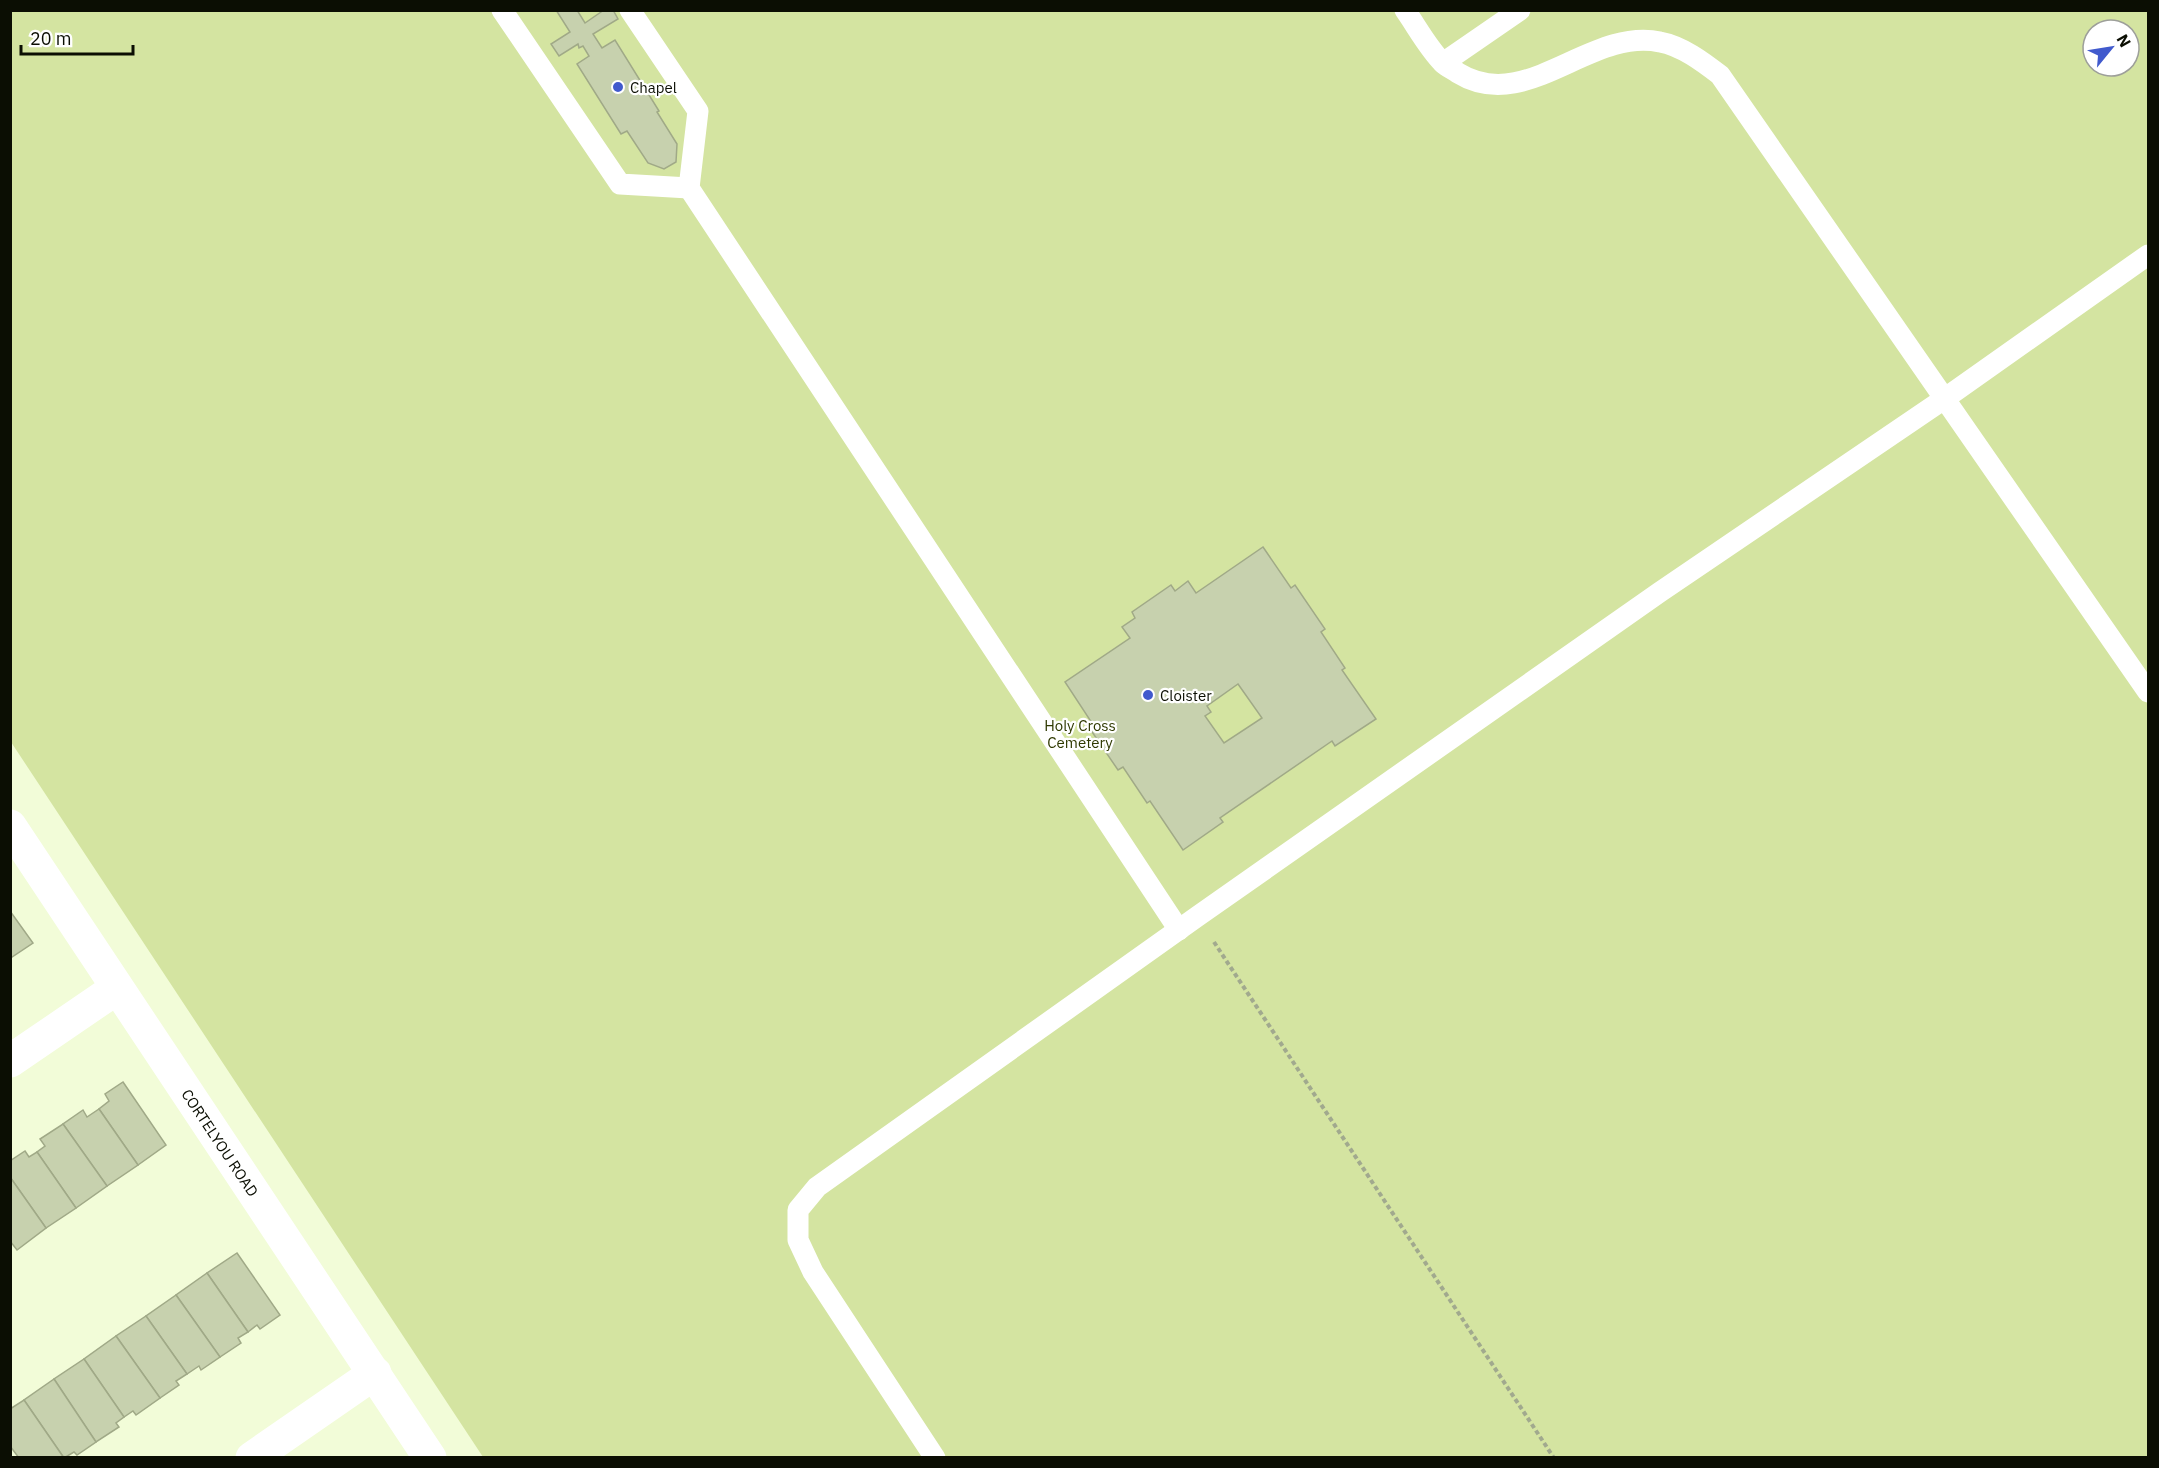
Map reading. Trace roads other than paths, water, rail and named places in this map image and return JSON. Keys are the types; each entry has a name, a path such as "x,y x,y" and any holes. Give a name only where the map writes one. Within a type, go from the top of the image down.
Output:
{"street":[{"name":"CORTELYOU ROAD","path":"10,826 430,1458"},
{"path":"10,1061 117,988"},
{"path":"252,1458 375,1373"}],"lane":[{"path":"502,10 620,184 689,188"},
{"path":"630,10 698,111 689,188 1179,930"},
{"path":"1405,10 1443,63 1466,77 1490,85 1513,83 1552,70 1601,49 1629,41 1660,42 1695,57 1720,75 2148,692"},
{"path":"1443,63 1520,10"},
{"path":"935,1458 813,1272 798,1240 798,1210 817,1187 1660,592 1944,399 2148,255"}],"place":[{"name":"Chapel","path":"618,87"},
{"name":"Cloister","path":"1148,695"}],"park label":[{"name":"Holy Cross Cemetery","path":"1080,734"}]}
